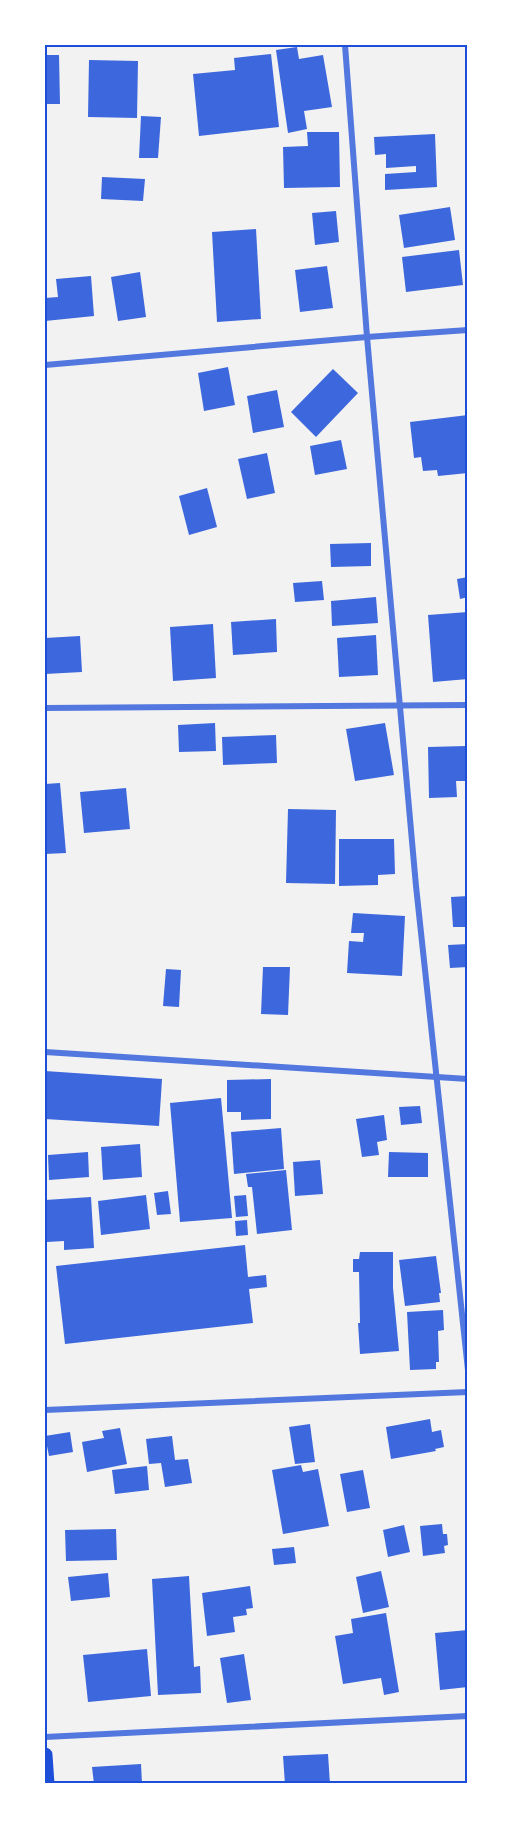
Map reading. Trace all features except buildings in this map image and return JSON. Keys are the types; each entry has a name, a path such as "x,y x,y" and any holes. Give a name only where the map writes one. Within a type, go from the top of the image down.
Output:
{"main road":[{"path":"45,1755 47,1784"}],"street":[{"path":"345,45 367,337 416,886 468,1370"},
{"path":"45,365 468,330"},
{"path":"45,708 468,705"},
{"path":"45,1052 468,1079"},
{"path":"45,1410 468,1392"},
{"path":"45,1737 468,1716"}]}
